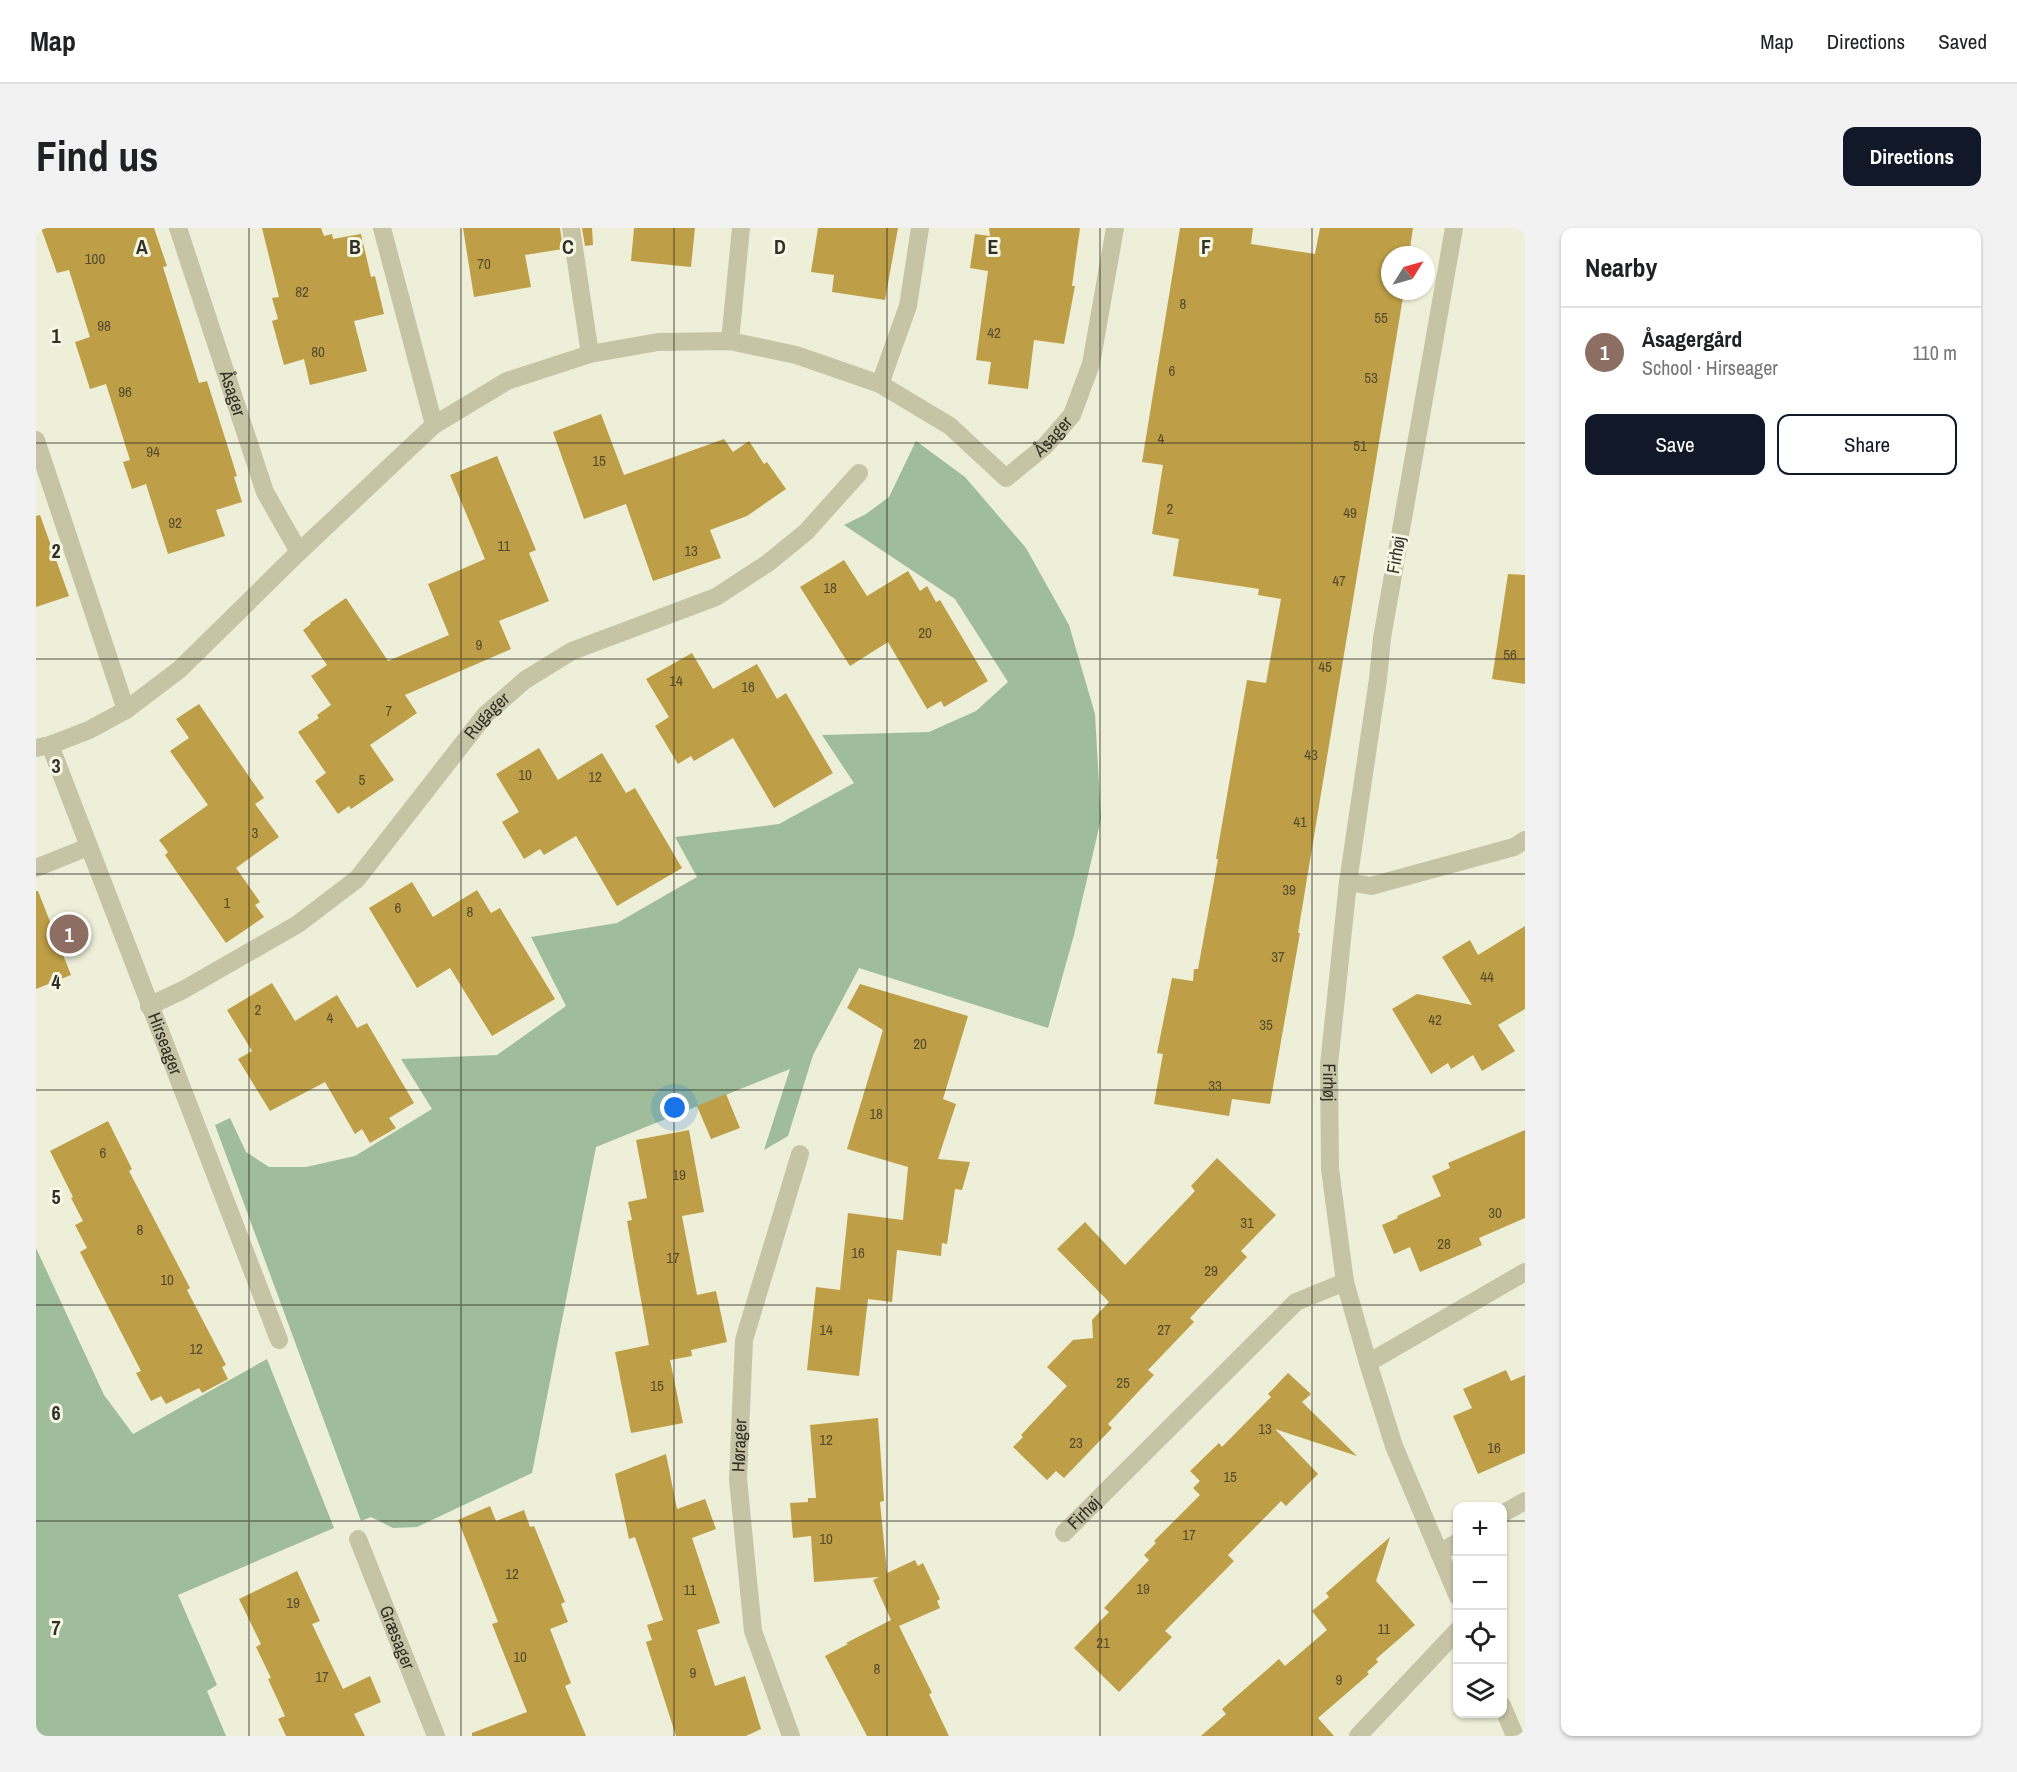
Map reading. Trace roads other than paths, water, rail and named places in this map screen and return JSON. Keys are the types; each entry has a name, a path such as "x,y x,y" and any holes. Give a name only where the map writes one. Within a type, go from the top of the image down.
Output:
{"street":[{"name":"Åsager","path":"178,228 265,492 299,552"},
{"path":"382,228 434,425"},
{"path":"571,228 590,354"},
{"path":"730,341 741,228"},
{"path":"880,384 908,306 920,228"},
{"name":"Åsager","path":"43,746 89,730 126,710 180,669 299,552 434,425 507,381 590,354 658,342 730,341 796,355 880,384 950,426 1006,478 1045,446 1072,415 1091,364 1115,228"},
{"name":"Firhøj","path":"1453,1585 1394,1446 1345,1282 1330,1169 1329,1065 1348,882 1382,638 1454,228"},
{"path":"36,440 126,710"},
{"name":"Rugager","path":"149,1006 183,990 298,924 357,879 485,715 525,680 572,651 716,597 768,563 806,532 859,473"},
{"name":"Hirseager","path":"43,746 88,847 279,1340"},
{"path":"1348,882 1371,885 1514,847 1525,840"},
{"path":"36,868 88,847"},
{"name":"Hørager","path":"791,1736 753,1631 738,1479 744,1340 800,1154"},
{"path":"1368,1363 1525,1272"},
{"name":"Firhøj","path":"1064,1533 1296,1302 1345,1282"},
{"path":"1507,1512 1525,1501"},
{"name":"Græsager","path":"358,1539 436,1736"},
{"path":"1439,1553 1453,1545"},
{"path":"1359,1736 1453,1635"},
{"path":"1507,1715 1515,1736"}],"place":[{"name":"Åsagergård","path":"69,934"}]}
